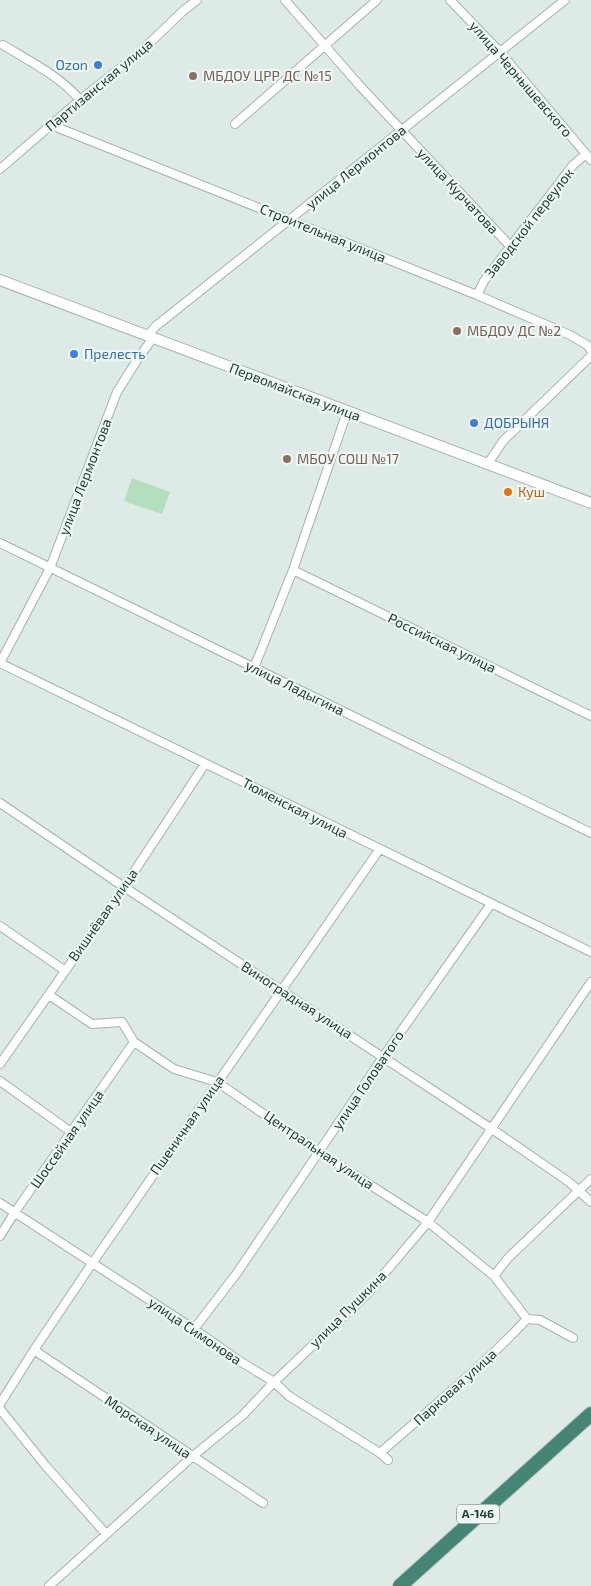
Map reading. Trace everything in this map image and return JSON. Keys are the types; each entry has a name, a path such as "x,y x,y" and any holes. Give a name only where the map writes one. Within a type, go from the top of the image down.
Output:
{"highway":[{"name":"А-146","path":"400,1586 591,1414"}],"street":[{"name":"Партизанская улица","path":"0,169 80,100 136,56 197,0"},
{"name":"улица Курчатова","path":"285,0 401,131 511,247"},
{"path":"235,124 377,0"},
{"name":"улица Чернышевского","path":"450,0 500,52 588,157"},
{"name":"улица Лермонтова","path":"0,663 50,568 118,392 156,326 500,52 555,3 564,0"},
{"path":"3,45 71,90 80,100"},
{"name":"Строительная улица","path":"51,125 477,295 570,335 587,345 591,350"},
{"name":"Заводской переулок","path":"477,295 484,281 573,165 588,157"},
{"name":"Первомайская улица","path":"0,280 591,504"},
{"path":"487,465 503,441 591,356"},
{"path":"254,668 293,570 348,412"},
{"name":"улица Ладыгина","path":"0,543 591,833"},
{"name":"Российская улица","path":"293,570 591,716"},
{"name":"Тюменская улица","path":"0,663 591,952"},
{"name":"Вишнёвая улица","path":"0,1064 64,970 124,887 205,764"},
{"name":"Виноградная улица","path":"0,803 124,887 492,1129 578,1190 591,1202"},
{"name":"Пшеничная улица","path":"0,1404 93,1262 379,850"},
{"name":"улица Головатого","path":"194,1329 237,1273 383,1057 492,904"},
{"path":"0,926 64,970"},
{"name":"улица Пушкина","path":"49,1586 193,1456 243,1415 274,1382 367,1294 428,1222 591,982"},
{"name":"Центральная улица","path":"49,994 92,1024 122,1022 134,1042 174,1069 217,1082 319,1152 428,1222 494,1276 527,1319"},
{"name":"Шоссейная улица","path":"0,1236 134,1042"},
{"path":"0,1081 72,1132"},
{"path":"494,1276 508,1258 591,1178"},
{"name":"улица Симонова","path":"0,1202 274,1382 289,1396 380,1452 388,1460"},
{"path":"527,1319 540,1320 573,1338"},
{"name":"Парковая улица","path":"380,1452 460,1384 527,1319"},
{"name":"Морская улица","path":"34,1350 263,1503"},
{"path":"0,1409 45,1465 106,1534"}],"green space":[{"path":"132,478 170,492 162,514 124,501"}],"place":[{"name":"Ozon","path":"98,65"},
{"name":"МБДОУ ЦРР ДС №15","path":"193,76"},
{"name":"МБДОУ ДС №2","path":"457,331"},
{"name":"Прелесть","path":"74,354"},
{"name":"ДОБРЫНЯ","path":"474,423"},
{"name":"МБОУ СОШ №17","path":"287,459"},
{"name":"Куш","path":"508,492"}]}
